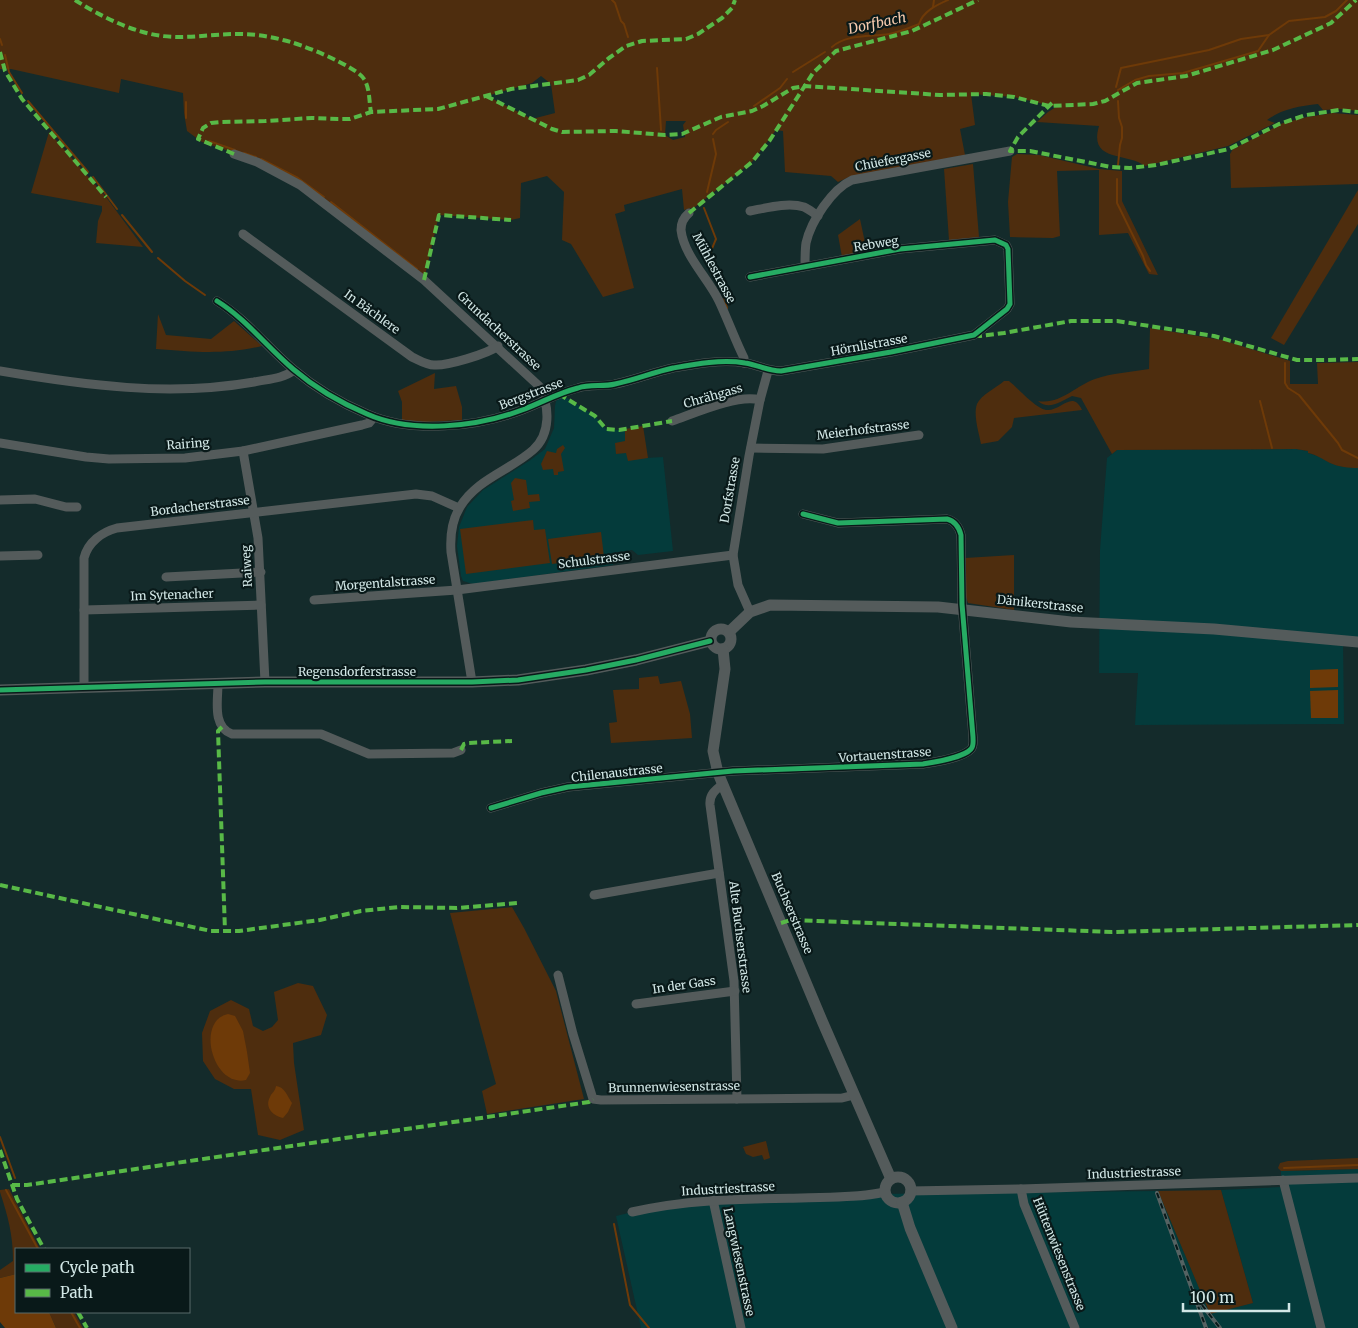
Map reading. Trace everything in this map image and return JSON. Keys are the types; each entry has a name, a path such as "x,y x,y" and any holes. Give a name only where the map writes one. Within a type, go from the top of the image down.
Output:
{"street":[{"name":"Chüefergasse","path":"805,266 807,241 818,216 837,190 852,180 1010,151"},
{"name":"Grundacherstrasse","path":"234,154 257,162 300,185 424,280 498,346 539,386 548,422 542,439 534,449 479,485 459,508 451,532 450,542 472,682"},
{"path":"750,211 783,206 798,206 818,216"},
{"name":"Mühlestrasse","path":"689,213 684,218 681,228 685,244 720,302 744,363"},
{"name":"In Bächlere","path":"243,234 412,357 427,364 435,366 448,364 491,352 498,346"},
{"name":"Rebweg","path":"750,277 922,247 995,240 1006,244 1009,254 1010,304 1008,309 974,335"},
{"name":"Bergstrasse","path":"217,301 240,318 294,370 339,400 374,417 400,423 433,426 472,424 521,410 580,387 615,384 673,368 717,362 744,363 768,371"},
{"name":"Hörnlistrasse","path":"768,371 788,370 891,352 974,335"},
{"path":"0,371 104,386 190,389 228,387 283,377 294,370"},
{"name":"Dorfstrasse","path":"750,612 738,585 733,555 760,400 768,371"},
{"name":"Chrähgass","path":"672,421 717,405 748,398 760,400"},
{"name":"Rairing","path":"0,443 86,458 190,457 243,450 362,425 370,422 374,417"},
{"name":"Meierhofstrasse","path":"751,448 824,449 919,435"},
{"name":"Raiweg","path":"243,450 255,512 261,572 265,682"},
{"name":"Bordacherstrasse","path":"84,687 84,554 96,538 107,531 117,528 416,494 432,496 459,508"},
{"path":"0,500 35,498 66,507 77,507"},
{"path":"803,514 838,523 952,520 957,525 961,534 963,610"},
{"path":"0,556 38,555"},
{"name":"Schulstrasse","path":"457,590 733,555"},
{"path":"166,577 261,572"},
{"name":"Morgentalstrasse","path":"314,600 457,590"},
{"name":"Im Sytenacher","path":"84,610 261,605"},
{"name":"Dänikerstrasse","path":"729,632 750,612 763,607 779,605 938,607 1071,622 1214,629 1358,642"},
{"name":"Vortauenstrasse","path":"718,773 923,764 949,758 970,750 973,746 973,737 963,610"},
{"path":"716,629 723,629 729,632 731,642 723,649 715,648 710,640 711,634 716,629"},
{"name":"Regensdorferstrasse","path":"0,690 265,682 472,682 518,680 586,670 636,660 710,640"},
{"name":"Buchserstrasse","path":"723,649 725,669 713,752 718,773 891,1179"},
{"path":"218,684 220,724 224,730 232,734 321,734 369,754 453,753 462,750"},
{"name":"Chilenaustrasse","path":"491,808 562,788 718,773"},
{"name":"Alte Buchserstrasse","path":"722,784 714,791 710,799 735,991 737,1099"},
{"path":"594,895 719,873"},
{"name":"Brunnenwiesenstrasse","path":"558,974 573,1034 593,1099 842,1098 854,1095"},
{"name":"In der Gass","path":"636,1004 735,991"},
{"path":"896,1178 904,1179 910,1186 910,1191 908,1198 897,1203 889,1200 885,1192 886,1184 891,1179 896,1178"},
{"name":"Industriestrasse","path":"910,1191 1358,1178"},
{"path":"1283,1180 1322,1328"},
{"name":"Hüttenwiesenstrasse","path":"1021,1189 1024,1204 1074,1328"},
{"name":"Industriestrasse","path":"632,1212 660,1206 713,1200 867,1195 885,1192"},
{"name":"Langwiesenstrasse","path":"713,1200 740,1328"},
{"path":"902,1202 910,1228 952,1328"}],"shaded area":[{"path":"0,0 1358,0 1358,111 1341,109 1323,110 1318,104 1291,109 1267,120 1275,123 1228,146 1145,166 1104,151 1099,146 1097,138 1099,126 1037,122 1056,107 1014,97 971,94 975,125 960,129 965,155 849,177 838,182 831,176 785,172 783,131 776,130 752,162 695,207 684,210 682,189 624,205 625,211 615,214 634,288 603,297 571,244 562,240 564,192 547,176 521,183 520,218 511,220 439,215 424,280 300,185 232,152 202,142 187,131 183,93 121,79 119,93 11,69 0,69","holes":["541,76 551,84 555,113 532,119 487,96 532,83","666,121 686,121 683,125 685,137 673,140 665,135"]},
{"path":"1333,113 1358,115 1358,184 1231,188 1230,154 1233,149 1283,123"},
{"path":"49,132 106,197 143,247 96,243 98,221 102,206 31,193"},
{"path":"1017,154 1039,155 1099,169 1122,171 1122,201 1158,275 1149,274 1128,233 1099,235 1099,170 1057,171 1060,236 1053,238 1010,237 1008,202 1012,157"},
{"path":"973,164 979,237 949,240 944,169"},
{"path":"1358,190 1358,224 1284,345 1271,338"},
{"path":"860,219 867,252 842,257 838,235"},
{"path":"158,314 166,335 211,339 234,321 262,346 222,352 156,349"},
{"path":"1150,328 1222,340 1290,361 1290,384 1318,384 1317,363 1358,362 1358,468 1336,465 1308,453 1308,451 1296,449 1117,450 1112,454 1081,398 1072,396 1051,405 1042,404 1038,401 1060,398 1101,377 1149,369"},
{"path":"435,373 434,389 456,386 462,407 462,420 425,422 402,420 402,402 398,391"},
{"path":"1004,381 1009,381 1032,402 1046,410 1051,410 1074,401 1082,410 1014,418 1012,427 998,441 981,444 976,419 977,404 985,395"},
{"path":"564,396 595,416 606,429 619,430 641,426 646,458 663,457 673,551 638,555 632,550 611,553 613,565 473,584 463,581 457,546 459,527 467,507 483,490 545,449 554,428 556,401"},
{"path":"643,426 648,458 628,461 626,453 616,454 615,443 625,441 625,429"},
{"path":"563,445 565,448 561,454 564,471 554,475 553,469 543,470 541,464 547,451 556,453 557,449"},
{"path":"1296,449 1308,451 1308,453 1339,466 1358,468 1358,637 1343,637 1344,724 1135,725 1138,673 1099,673 1100,550 1107,458 1117,450"},
{"path":"515,478 526,480 528,495 539,494 540,501 529,502 530,508 513,511 511,501 514,500 511,483"},
{"path":"533,520 534,530 545,529 550,563 466,574 460,529"},
{"path":"601,532 604,557 552,564 548,539"},
{"path":"1014,555 1014,610 968,603 966,597 965,558"},
{"path":"1338,669 1338,687 1310,688 1310,670"},
{"path":"658,676 660,684 681,681 690,714 692,738 611,743 609,723 617,722 613,690 639,689 639,678"},
{"path":"1338,690 1338,718 1311,718 1310,691"},
{"path":"512,907 556,991 584,1099 487,1114 482,1091 496,1084 450,913"},
{"path":"298,983 313,986 327,1015 321,1035 293,1043 294,1063 304,1130 280,1140 258,1135 251,1089 234,1089 215,1079 203,1061 202,1033 210,1011 231,1000 249,1009 253,1026 263,1031 272,1027 278,1020 274,992"},
{"path":"228,1014 235,1016 243,1031 250,1073 246,1080 234,1080 225,1074 217,1064 212,1053 210,1040 212,1028 218,1019"},
{"path":"276,1086 284,1090 292,1103 283,1118 273,1113 268,1105 268,1101"},
{"path":"766,1141 770,1158 764,1160 762,1155 753,1157 746,1154 743,1147"},
{"path":"1358,1158 1358,1169 1281,1171 1278,1168 1280,1163 1288,1161"},
{"path":"1358,1169 1358,1328 641,1328 616,1216 653,1207 875,1194 1158,1191 1210,1313 1253,1303 1221,1190 1281,1187 1281,1171"},
{"path":"9,1189 39,1248 15,1248 15,1274 0,1278 0,1270 13,1261 10,1226 0,1190"},
{"path":"1221,1190 1253,1303 1210,1314 1158,1191"},
{"path":"15,1274 15,1313 49,1313 56,1328 5,1328 0,1322 0,1278"},
{"path":"49,1313 75,1313 83,1328 56,1328"}],"waterway":[{"path":"612,0 615,3 628,37"},
{"name":"Dorfbach","path":"933,7 934,0"},
{"name":"Dorfbach","path":"832,47 851,38 889,34 919,24 927,12 948,0"},
{"path":"1116,87 1121,68 1209,50 1241,39 1269,35 1289,21 1325,17 1336,11 1347,0"},
{"path":"1118,90 1135,80 1149,76 1183,73 1258,51 1269,35"},
{"path":"0,39 2,45"},
{"path":"793,72 825,52"},
{"path":"5,55 9,72 22,93"},
{"path":"657,68 661,130"},
{"path":"754,106 780,88 787,79"},
{"path":"28,101 88,172"},
{"path":"1118,101 1122,138 1118,165"},
{"path":"186,102 186,118"},
{"path":"713,134 728,122"},
{"path":"707,192 716,154 713,139"},
{"path":"209,141 235,150"},
{"path":"244,153 256,157"},
{"path":"261,159 298,178 324,197"},
{"path":"93,177 117,209"},
{"path":"1117,179 1117,203 1150,271"},
{"path":"331,202 417,269"},
{"path":"704,208 716,239 708,263 718,285"},
{"path":"122,215 152,252"},
{"path":"158,258 205,295"},
{"path":"722,291 727,308"},
{"path":"1285,363 1285,383 1288,388 1299,395 1342,450 1358,458"},
{"path":"1260,401 1272,448"},
{"path":"0,1137 15,1178"},
{"path":"1284,1168 1358,1165"},
{"path":"6,1190 37,1248"},
{"path":"614,1224 630,1305 649,1328"},
{"path":"72,1313 80,1328"}],"railway":[{"path":"1157,1193 1206,1328"},
{"path":"1202,1305 1220,1328"}],"marked path":[{"path":"75,0 117,23 151,34 181,37 249,34 291,42 339,62 359,74 364,79 367,87 371,112"},
{"path":"234,154 198,139 203,128 211,123 222,122 312,118 350,119 371,112 438,109 511,89 578,80 589,75 626,46 642,41 686,39 698,34 722,18 732,8 735,0"},
{"path":"689,213 752,162 770,140 813,73 836,51 912,31 978,0"},
{"path":"486,96 552,129 562,132 616,131 665,135 682,134 721,117 752,111 793,88 805,86 940,95 986,94 1014,97 1049,106 1093,104 1105,101 1137,83 1186,76 1273,50 1331,23 1356,0"},
{"path":"0,52 5,71 22,99 106,197"},
{"path":"1052,103 1018,137 1010,151 1030,151 1111,167 1130,168 1156,165 1229,149 1279,124 1306,115 1339,110 1358,112"},
{"path":"424,280 439,215 511,220"},
{"path":"974,335 1004,333 1071,321 1117,321 1214,336 1297,360 1358,359"},
{"path":"559,394 595,416 606,429 619,430 672,421"},
{"path":"222,727 218,731 225,931"},
{"path":"461,750 464,744 468,743 512,741"},
{"path":"0,885 211,931 239,931 320,920 361,911 400,907 457,908 517,903"},
{"path":"781,923 791,920 1112,932 1358,925"},
{"path":"12,1185 27,1185 589,1102 593,1099"},
{"path":"0,1150 17,1199 43,1248"},
{"path":"79,1313 87,1328"}],"cycle path":[{"path":"217,301 237,316 293,369 328,394 367,414 385,420 424,426 444,426 485,421 522,410 578,388 615,384 690,365 736,362 781,371 974,335 1007,309 1010,304 1008,249 1006,245 995,240 900,249 750,277"},
{"path":"491,808 568,787 733,771 923,764 962,755 971,749 973,737 962,604 961,535 959,529 952,521 947,519 838,523 803,514"},
{"path":"0,690 265,682 472,682 518,680 586,670 636,660 710,641"}]}
